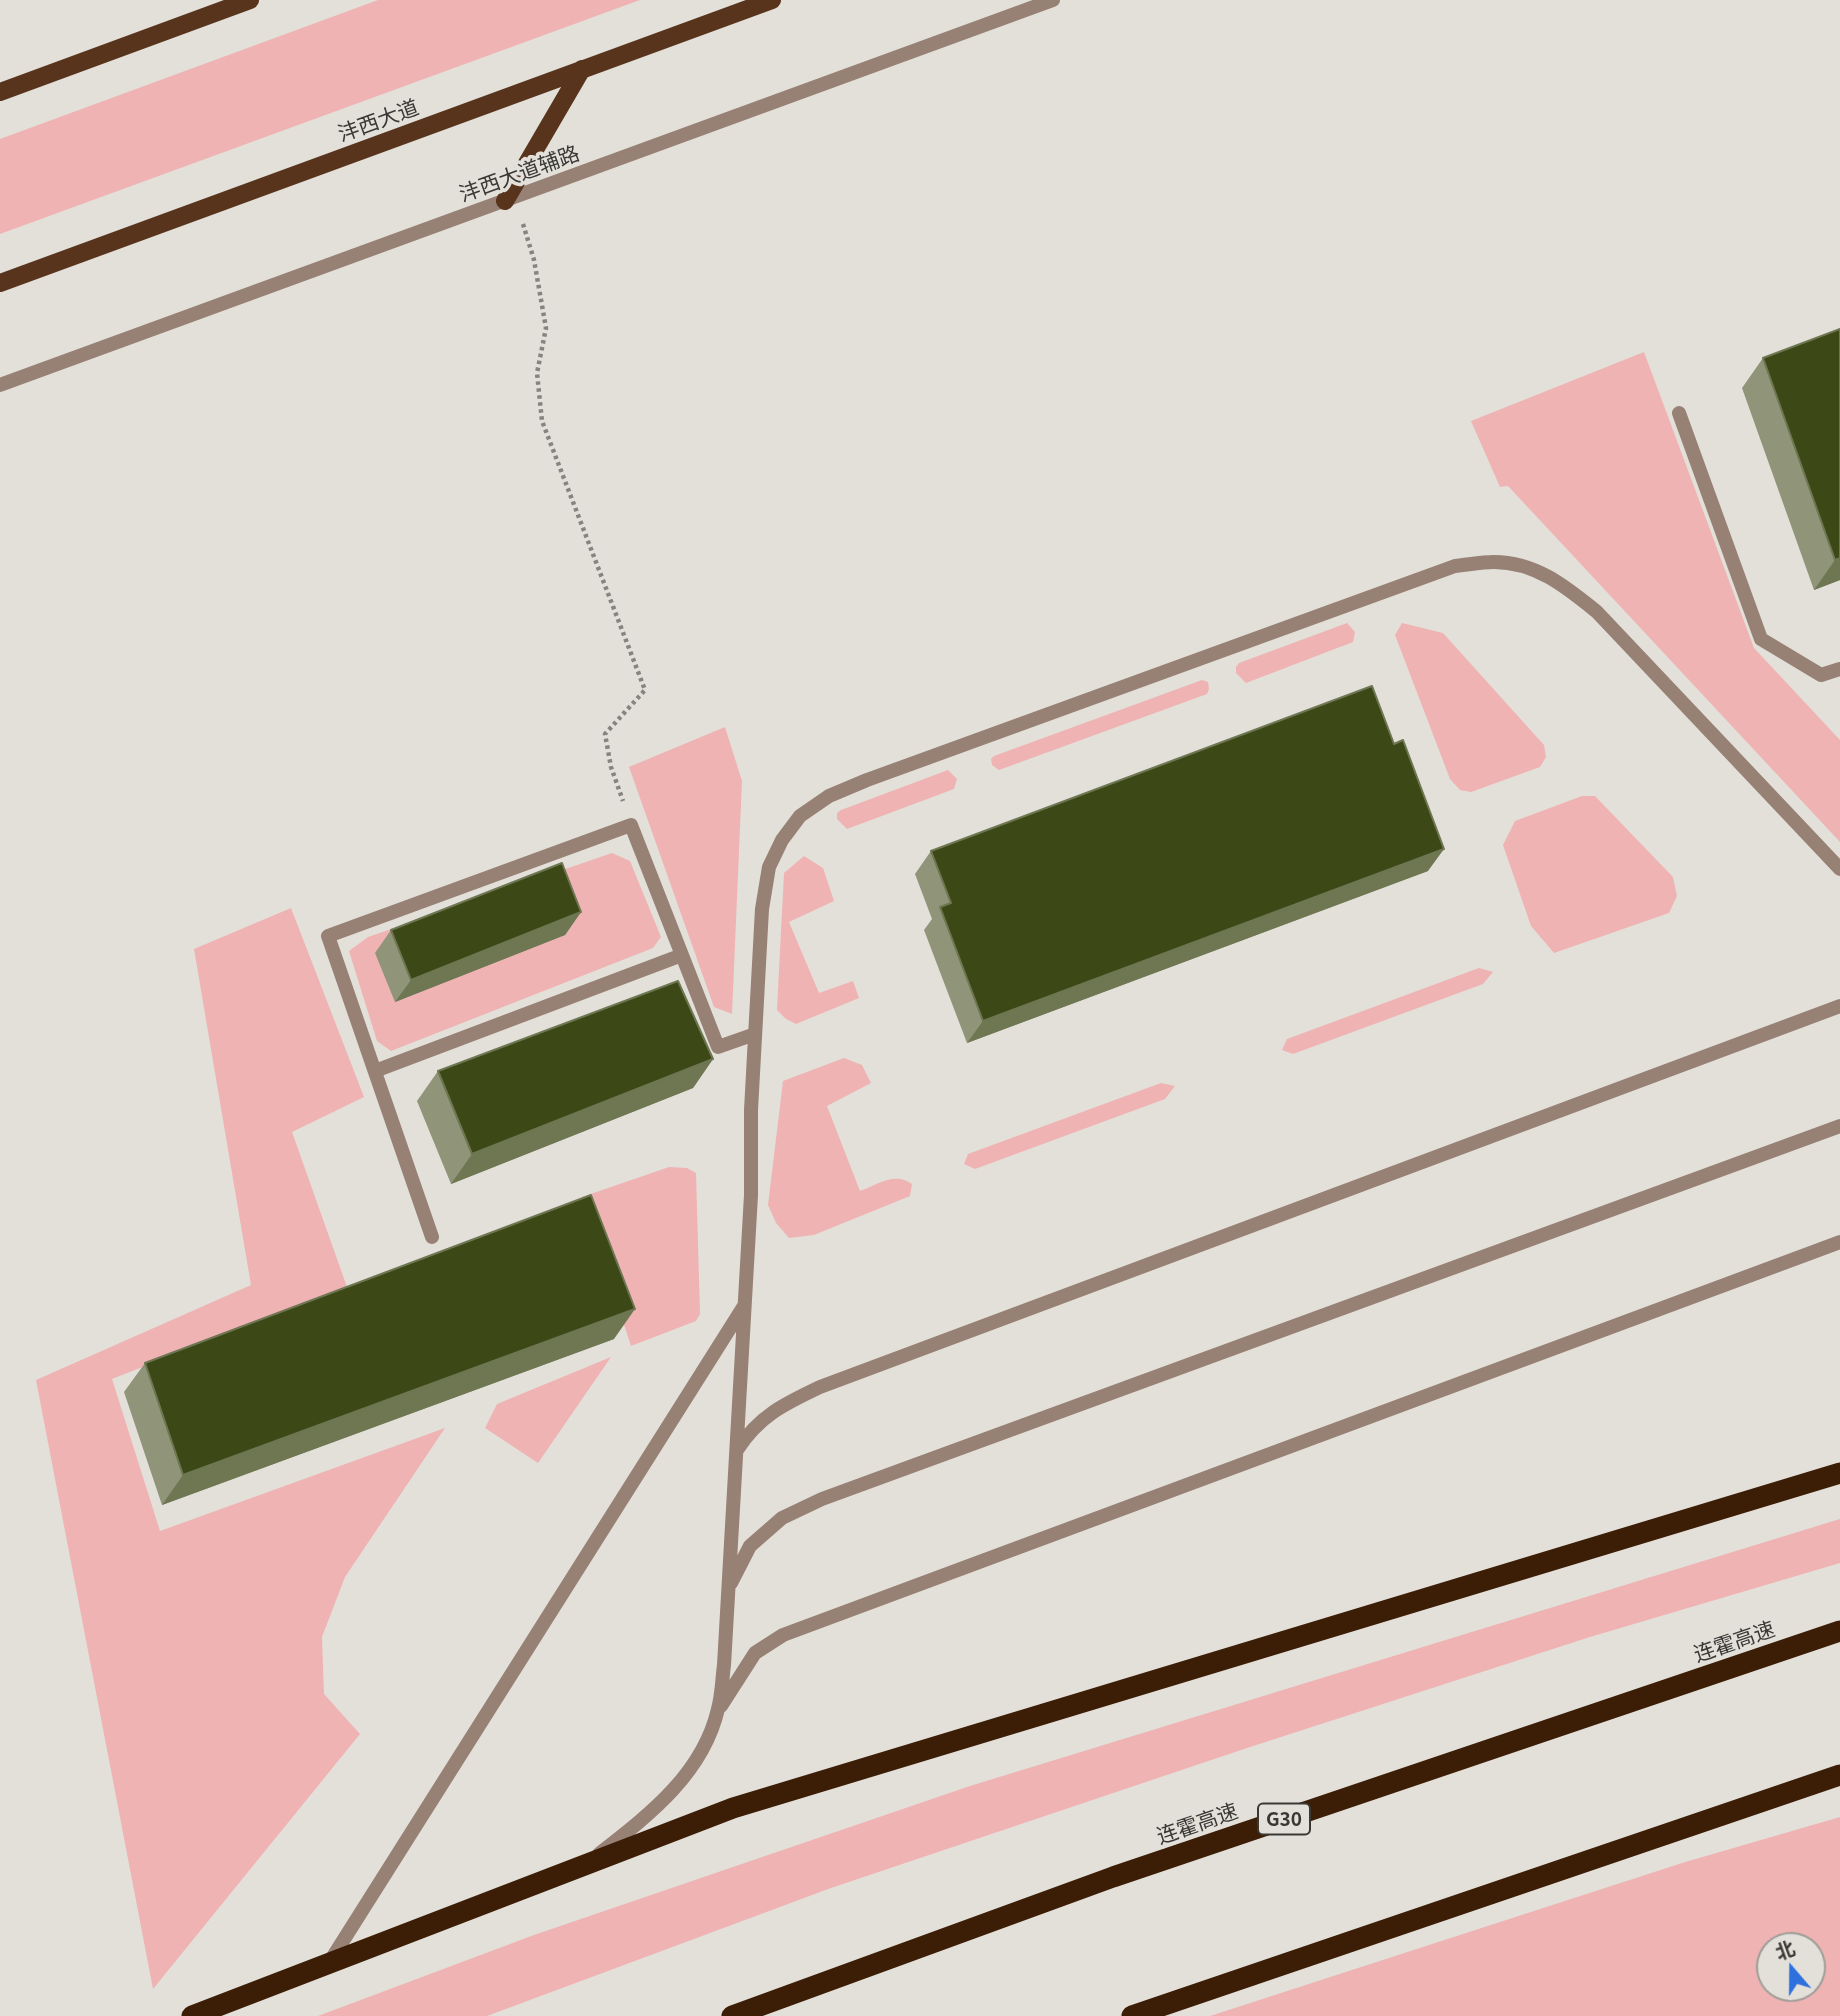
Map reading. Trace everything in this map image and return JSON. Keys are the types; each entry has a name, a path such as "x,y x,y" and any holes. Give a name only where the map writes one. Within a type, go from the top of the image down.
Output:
{"highway":[{"path":"192,2016 733,1808 1840,1473"},
{"name":"连霍高速","path":"732,2016 1114,1877 1840,1631"},
{"path":"1132,2016 1840,1775"}],"main road":[{"path":"0,92 250,0"},
{"name":"沣西大道","path":"0,283 772,0"},
{"path":"510,199 582,69"}],"street":[{"name":"沣西大道辅路","path":"0,385 1053,0"},
{"path":"1679,413 1761,639 1821,675 1840,669"},
{"path":"719,1709 724,1665 744,1305 762,909 769,867 782,840 800,816 829,796 867,780 1455,566 1495,562 1526,567 1560,581 1597,612 1840,869"},
{"path":"432,1237 328,936 631,825 718,1047 755,1034"},
{"path":"375,1071 682,956"},
{"path":"736,1451 751,1429 780,1405 820,1387 1840,1006"},
{"path":"728,1588 750,1546 782,1518 822,1499 1840,1126"},
{"path":"585,1865 644,1818 682,1782 705,1747 719,1709 755,1653 783,1635 1840,1242"},
{"path":"329,1963 744,1305"}],"path":[{"path":"510,199 534,260 546,328 537,373 542,421 645,690 605,734 611,767 631,825"}],"shaded area":[{"path":"378,0 640,0 0,234 0,139"},
{"path":"1644,352 1754,648 1840,740 1840,842 1508,486 1500,487 1471,421"},
{"path":"1347,623 1355,632 1353,642 1246,683 1236,673 1239,663"},
{"path":"1402,623 1443,633 1544,745 1546,757 1540,767 1471,792 1460,790 1450,779 1395,635"},
{"path":"1202,680 1208,682 1207,694 999,770 992,765 991,759 994,756"},
{"path":"725,727 742,781 732,1014 714,1007 629,767"},
{"path":"948,770 957,779 954,789 847,829 837,819 837,813 841,810"},
{"path":"1582,796 1595,796 1673,877 1677,896 1669,913 1554,953 1531,926 1503,845 1515,821"},
{"path":"612,853 630,861 661,937 653,948 391,1051 377,1041 349,951 368,937"},
{"path":"804,856 823,868 834,901 789,922 819,993 853,981 859,998 796,1024 777,1010 784,873"},
{"path":"291,908 364,1097 292,1132 347,1287 112,1379 160,1531 445,1428 345,1577 322,1637 324,1694 360,1734 153,1989 36,1380 251,1285 194,949"},
{"path":"1479,968 1493,972 1483,984 1293,1054 1282,1050 1287,1039"},
{"path":"844,1058 862,1065 871,1083 827,1106 860,1191 886,1180 899,1179 912,1184 910,1196 814,1235 789,1238 776,1223 768,1205 783,1081"},
{"path":"1161,1083 1175,1086 1165,1099 975,1169 964,1164 968,1154"},
{"path":"669,1167 687,1168 696,1173 700,1314 696,1321 631,1346 582,1197"},
{"path":"611,1357 538,1463 485,1428 497,1404"},
{"path":"1840,1519 1840,1563 1590,1637 1247,1748 831,1888 487,2016 318,2016 534,1935 970,1786"},
{"path":"1840,1817 1840,2016 1210,2016 1682,1863"}],"building":[{"path":"1840,329 1840,558 1835,560 1763,358"},
{"path":"1372,686 1394,744 1403,740 1444,849 983,1021 940,907 951,903 931,851"},
{"path":"562,863 581,912 411,980 391,930"},
{"path":"678,981 713,1059 472,1154 438,1071"},
{"path":"591,1195 635,1309 183,1475 145,1363"}]}
